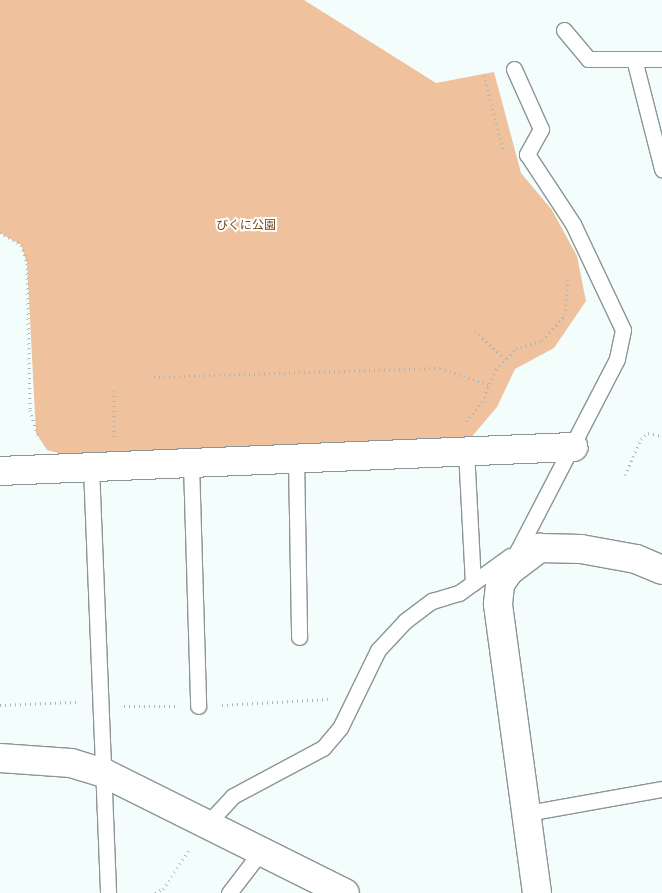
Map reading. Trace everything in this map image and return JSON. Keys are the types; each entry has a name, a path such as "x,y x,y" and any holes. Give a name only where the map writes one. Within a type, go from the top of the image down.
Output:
{"street":[{"path":"0,472 296,458 463,440 573,447"},
{"path":"537,893 498,604 500,584 521,554 540,548 581,549 636,559 662,570"},
{"path":"0,758 70,763 104,773 345,893"}],"lane":[{"path":"564,30 588,59 662,59"},
{"path":"634,59 662,169"},
{"path":"208,824 233,796 323,748 340,728 378,650 432,601 473,583 521,554 617,359 622,330 573,224 527,154 541,130 514,68"},
{"path":"463,440 473,583"},
{"path":"296,458 299,637"},
{"path":"191,463 198,706"},
{"path":"91,468 108,893"},
{"path":"527,813 662,789"},
{"path":"229,893 262,850"}],"path":[{"path":"484,75 504,152"},
{"path":"0,232 21,245 27,262 30,410 36,433 44,444"},
{"path":"463,440 490,385 506,360 516,349 542,340 565,315 568,268"},
{"path":"475,331 506,360"},
{"path":"154,377 440,368 490,385"},
{"path":"114,391 114,445"},
{"path":"625,474 641,439 648,433 662,436"},
{"path":"155,893 162,889 208,824"}],"green space":[{"name":"びくに公園","path":"0,0 304,0 436,83 494,72 521,173 552,210 577,256 586,301 554,348 515,369 497,407 469,440 433,438 69,456 47,450 36,433 27,263 21,245 0,233"}]}
